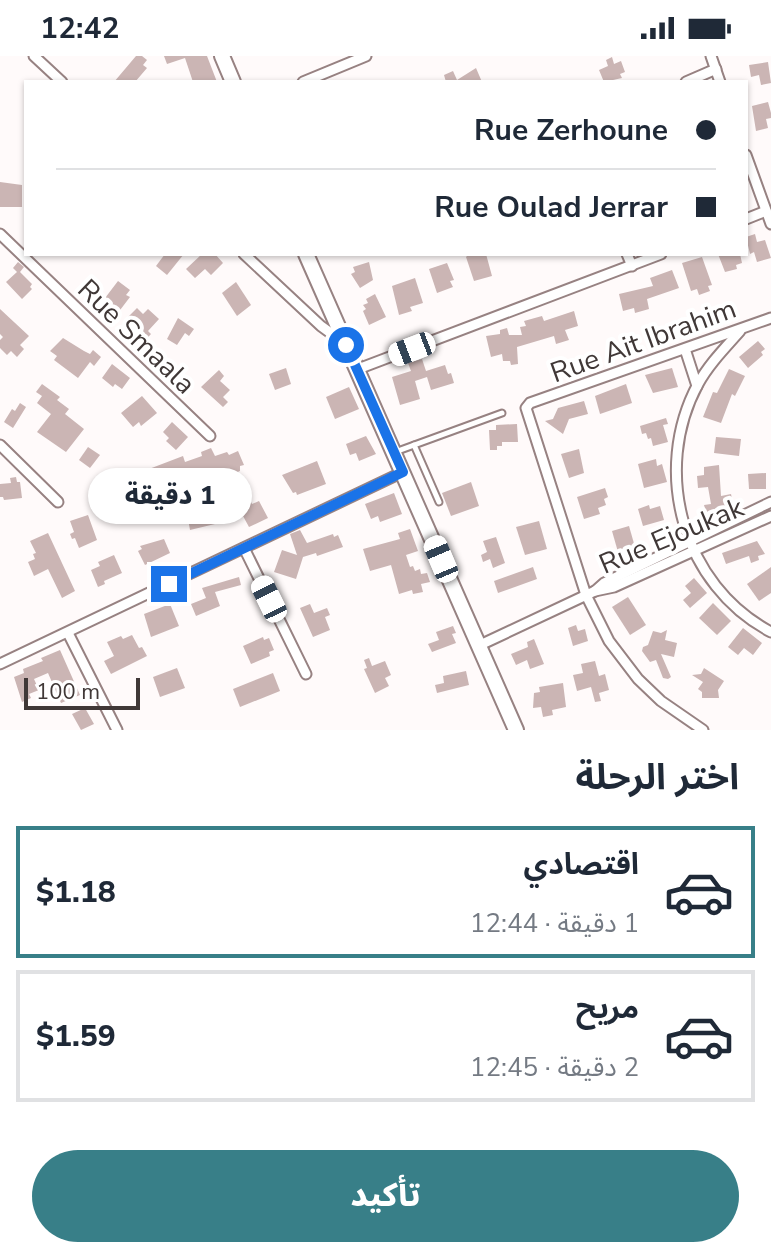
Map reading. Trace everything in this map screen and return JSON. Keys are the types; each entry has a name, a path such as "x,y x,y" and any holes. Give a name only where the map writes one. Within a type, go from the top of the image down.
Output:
{"street":[{"path":"34,56 60,80"},
{"path":"222,56 232,80"},
{"path":"308,80 366,56"},
{"path":"711,56 719,80"},
{"path":"691,80 716,69"},
{"path":"748,159 766,198 766,211 771,224"},
{"path":"748,218 766,211"},
{"name":"Rue Smaala","path":"0,234 210,436"},
{"path":"246,256 321,326 346,345"},
{"path":"307,256 516,730"},
{"path":"628,256 632,266"},
{"path":"358,369 656,256"},
{"name":"Rue Ait Ibrahim","path":"590,593 525,411 530,403 771,318"},
{"path":"742,329 697,386 681,429 676,470 677,493 689,542 706,573 735,608 771,632"},
{"path":"685,349 697,386"},
{"path":"0,445 58,502"},
{"path":"0,462 12,456"},
{"path":"0,664 403,472"},
{"name":"Rue Ejoukak","path":"478,646 771,502"},
{"name":"Rue Ejoukak","path":"590,593 614,587 771,516"},
{"path":"244,548 306,674"},
{"path":"590,593 609,641 638,679 661,701 703,730"},
{"path":"68,633 117,730"}],"lane":[{"path":"394,452 502,413"},
{"path":"414,445 439,502"}],"building":[{"path":"136,56 147,60 143,65 147,68 137,80 116,80"},
{"path":"164,56 207,56 216,80 192,80 185,58 167,64"},
{"path":"612,57 614,64 621,61 625,72 620,74 622,78 603,80 599,70 608,66 606,60"},
{"path":"768,62 771,83 761,85 759,75 751,77 749,65"},
{"path":"476,68 481,80 457,80"},
{"path":"453,71 457,80 445,80 444,75"},
{"path":"768,102 771,118 766,119 768,128 756,131 752,106"},
{"path":"0,182 22,185 22,207 0,207"},
{"path":"755,234 757,242 765,240 771,258 757,262 754,252 750,254 748,236"},
{"path":"164,256 182,256 167,275 156,266"},
{"path":"200,256 217,256 223,263 211,275 205,269 195,278 186,269"},
{"path":"487,256 492,276 474,281 466,257"},
{"path":"719,256 740,256 742,263 736,265 737,269 725,272"},
{"path":"702,257 712,285 708,286 710,291 699,295 697,289 691,291 682,263"},
{"path":"18,262 24,267 20,272 32,284 32,289 22,299 6,282 17,272 13,268"},
{"path":"369,262 373,280 360,288 351,274 355,272 353,267"},
{"path":"447,263 454,280 450,281 453,287 437,293 429,269"},
{"path":"672,270 679,288 647,299 649,309 635,313 634,308 623,311 619,294 653,286 650,278"},
{"path":"415,278 423,303 399,315 392,286"},
{"path":"118,281 130,290 126,295 130,297 114,318 99,306"},
{"path":"236,282 251,305 237,316 222,293"},
{"path":"375,294 386,317 369,325 363,305"},
{"path":"137,308 143,314 148,309 159,319 141,345 128,333 132,330 123,322"},
{"path":"0,309 29,336 20,345 24,349 17,357 11,351 7,355 0,348 3,337 0,334"},
{"path":"574,311 578,326 565,330 569,340 556,344 554,336 517,347 518,364 503,361 502,354 491,357 486,336 500,334 500,330 507,328 509,335 522,335 520,327 526,326 524,321 542,316 544,321"},
{"path":"178,318 194,329 189,336 185,333 177,345 167,339"},
{"path":"63,338 90,354 93,350 101,357 94,366 90,362 78,378 54,360 57,356 50,351"},
{"path":"758,341 765,349 761,352 763,355 748,368 739,357"},
{"path":"422,359 426,371 445,365 454,383 431,390 427,377 415,381 420,399 400,405 392,377 411,371 408,363"},
{"path":"112,364 130,378 122,389 115,384 113,387 102,378"},
{"path":"286,368 291,384 275,390 269,374"},
{"path":"672,368 678,387 653,393 645,375"},
{"path":"729,369 745,376 735,396 732,394 721,423 703,417 713,392 717,393"},
{"path":"219,370 224,376 220,381 230,390 223,397 228,402 223,407 201,387"},
{"path":"42,384 60,397 57,400 69,409 65,414 84,429 66,452 37,432 51,414 37,403 42,396 36,392"},
{"path":"626,384 632,403 600,414 595,396"},
{"path":"349,387 359,409 335,419 326,397"},
{"path":"142,396 157,413 141,426 139,422 133,427 121,413"},
{"path":"584,401 588,414 569,419 563,434 545,421 553,419 558,408"},
{"path":"20,403 26,407 13,428 4,422"},
{"path":"666,418 668,424 663,425 668,442 653,446 651,438 648,439 646,433 642,434 640,426"},
{"path":"172,422 188,437 176,450 166,441 169,438 163,432"},
{"path":"517,424 518,442 502,442 497,450 490,450 489,430 496,430 496,425"},
{"path":"366,436 376,454 359,461 356,453 350,455 346,444"},
{"path":"716,437 741,439 739,456 714,453"},
{"path":"88,447 100,455 90,468 79,460"},
{"path":"211,448 215,456 238,451 244,465 240,466 240,471 226,477 222,468 205,470 156,487 149,469 183,456 185,462 202,456 201,452"},
{"path":"579,449 584,473 569,478 561,454"},
{"path":"656,459 657,466 662,464 667,482 644,488 638,464"},
{"path":"317,461 326,484 297,495 293,493 282,475"},
{"path":"719,465 721,496 731,494 734,508 706,512 704,505 711,504 708,487 698,488 697,476 704,475 704,467"},
{"path":"766,473 766,489 749,489 748,474"},
{"path":"16,477 20,482 22,498 4,500 0,497 0,484 11,483 10,478"},
{"path":"471,482 479,506 451,516 442,493"},
{"path":"153,483 157,494 151,496 159,516 147,520 143,512 135,516 132,510 127,512 123,503 141,496 138,489"},
{"path":"605,488 608,497 604,499 606,505 598,508 600,514 584,519 577,497"},
{"path":"394,493 402,514 380,522 378,516 371,519 365,504"},
{"path":"259,501 268,518 249,527 237,505"},
{"path":"211,505 215,524 190,530 190,510"},
{"path":"649,505 650,509 660,506 664,520 643,526 638,509"},
{"path":"88,515 97,540 79,548 70,534 74,532 70,521"},
{"path":"539,521 547,549 525,555 516,527"},
{"path":"629,526 635,547 618,552 612,531"},
{"path":"410,529 418,551 406,555 410,567 413,566 415,571 420,569 421,574 427,573 430,582 421,584 423,592 413,594 412,590 399,594 391,565 370,571 363,549 400,539 398,533"},
{"path":"300,530 307,543 333,534 334,537 338,535 343,547 317,556 316,553 303,557 296,579 274,572 282,550 297,555 290,534"},
{"path":"48,533 75,591 62,598 48,569 34,576 28,562 35,559 33,554 36,553 30,541"},
{"path":"496,537 505,563 493,568 490,559 483,562 481,555 487,552 483,541"},
{"path":"164,539 170,553 145,565 138,551 142,549 140,546"},
{"path":"757,541 765,554 758,556 759,560 751,563 749,556 726,564 722,553"},
{"path":"114,555 122,573 98,587 91,570 100,566 98,562"},
{"path":"533,567 537,579 498,593 494,581"},
{"path":"771,567 771,593 759,601 747,584"},
{"path":"239,577 241,585 215,592 220,606 196,616 191,604 206,598 202,588"},
{"path":"694,578 707,593 690,608 683,600 691,593 685,586"},
{"path":"628,597 646,625 630,635 612,607"},
{"path":"713,603 731,621 717,635 699,618"},
{"path":"170,604 179,626 151,637 144,614"},
{"path":"310,604 314,613 327,608 330,615 325,617 330,630 313,637 300,608"},
{"path":"576,625 578,631 585,629 588,641 573,646 568,628"},
{"path":"453,626 456,643 432,652 428,644 439,640 436,632"},
{"path":"743,628 762,643 753,655 744,648 738,655 728,647"},
{"path":"667,630 665,640 677,643 674,657 661,654 671,677 668,679 663,678 656,660 650,662 642,651 653,631 661,633"},
{"path":"132,635 147,656 111,674 104,661 114,656 107,642"},
{"path":"263,637 264,640 269,638 274,650 269,652 270,656 251,664 243,646"},
{"path":"534,639 544,664 530,669 527,660 516,665 511,654 528,647 527,642"},
{"path":"60,650 80,695 61,703 48,673 34,679 39,690 29,694 31,698 22,702 14,677 24,673 23,669 43,661 41,658"},
{"path":"369,658 372,666 385,661 391,675 385,678 389,686 375,693 364,669 367,668 364,660"},
{"path":"595,661 599,676 605,674 609,690 599,693 601,701 595,702 591,687 577,691 573,675 583,673 581,664"},
{"path":"177,668 185,688 160,697 153,677"},
{"path":"704,668 724,681 718,690 719,698 702,698 702,692 698,689 703,682 692,675 701,674"},
{"path":"466,671 469,685 437,693 435,685 444,683 443,676"},
{"path":"273,673 280,691 240,707 233,689"},
{"path":"563,683 566,707 552,710 553,715 543,717 541,707 533,708 534,693 540,692 539,687"},
{"path":"85,708 94,724 81,730 72,714"}],"route":[{"path":"169,584 403,472 346,345"}]}
